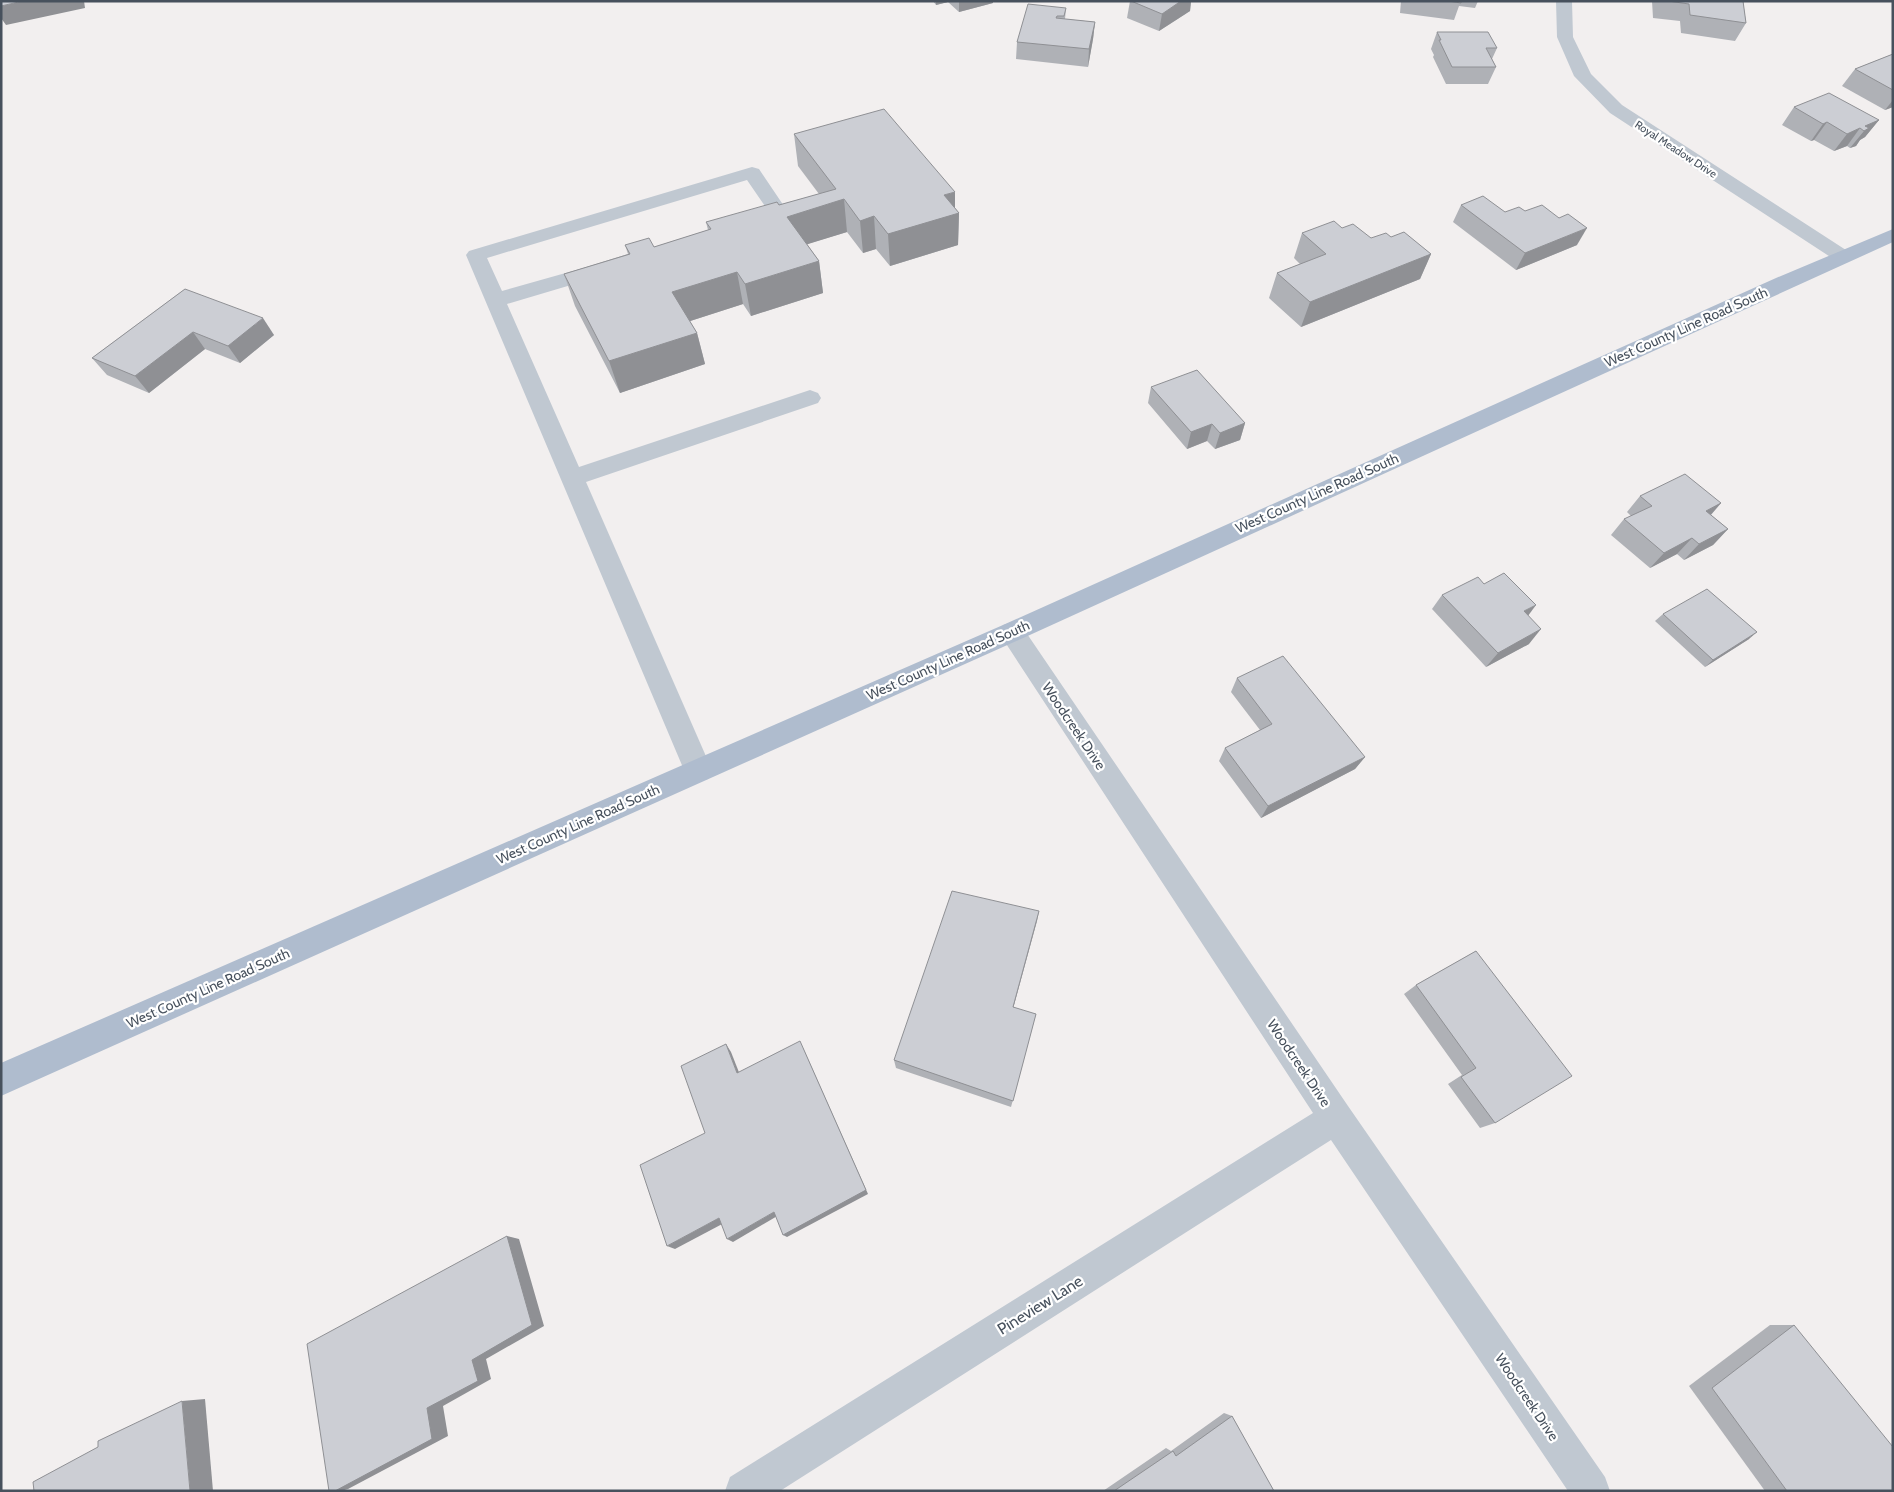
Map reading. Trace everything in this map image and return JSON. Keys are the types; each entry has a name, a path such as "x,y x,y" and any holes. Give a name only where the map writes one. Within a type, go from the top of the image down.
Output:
{"main road":[{"name":"West County Line Road South","path":"1,1080 1012,632 1842,256 1893,236"}],"street":[{"name":"Royal Meadow Drive","path":"1564,1 1565,38 1583,76 1616,109 1842,256"},
{"path":"698,770 476,255 752,173 780,215 742,226"},
{"path":"496,300 619,263"},
{"path":"572,478 810,398"},
{"name":"Woodcreek Drive","path":"1012,632 1336,1118 1590,1491"},
{"name":"Pineview Lane","path":"744,1491 1336,1118"}],"building":[{"path":"1,1 23,1 1,6"},
{"path":"1131,1 1181,1 1162,14"},
{"path":"1668,1 1743,1 1746,23 1690,15 1689,4"},
{"path":"1028,4 1066,8 1064,16 1057,16 1056,18 1095,22 1089,49 1017,42"},
{"path":"1437,32 1488,32 1497,48 1486,48 1496,67 1452,67"},
{"path":"1893,54 1893,90 1855,69"},
{"path":"1829,93 1879,120 1865,126 1869,128 1864,131 1860,128 1847,134 1827,122 1823,124 1794,107"},
{"path":"884,109 955,192 944,195 959,213 888,234 874,216 860,221 844,199 787,217 819,261 745,284 737,272 672,292 697,333 609,361 564,274 630,254 625,245 649,238 654,247 711,229 706,222 777,202 779,205 836,189 794,134"},
{"path":"1483,196 1505,212 1519,207 1525,211 1542,205 1559,218 1568,214 1587,228 1525,253 1461,205"},
{"path":"1334,221 1342,228 1353,224 1371,238 1386,233 1391,237 1404,232 1431,254 1310,302 1277,273 1326,254 1302,233"},
{"path":"185,289 263,318 228,346 193,332 135,376 92,358"},
{"path":"1197,370 1245,423 1220,433 1212,424 1191,432 1151,387"},
{"path":"1685,474 1721,503 1706,511 1728,529 1699,544 1692,538 1664,553 1624,519 1652,506 1640,496"},
{"path":"1504,573 1536,605 1524,611 1541,629 1498,653 1442,595 1478,577 1484,584"},
{"path":"1707,589 1757,632 1713,660 1663,614"},
{"path":"1283,656 1365,757 1268,806 1225,748 1272,724 1237,678"},
{"path":"952,891 1039,911 1013,1007 1036,1014 1013,1101 894,1060"},
{"path":"1476,951 1572,1076 1495,1123 1461,1077 1476,1068 1416,985"},
{"path":"800,1041 866,1190 783,1235 774,1212 727,1239 719,1218 667,1246 640,1165 705,1133 681,1066 726,1044 737,1073"},
{"path":"507,1236 532,1325 472,1360 478,1381 427,1408 432,1439 335,1491 329,1491 307,1344"},
{"path":"1794,1325 1893,1447 1893,1491 1787,1491 1712,1388"},
{"path":"182,1401 190,1491 34,1491 33,1482 98,1447 98,1441"},
{"path":"1232,1416 1274,1491 1114,1491 1173,1451 1176,1456"}]}
